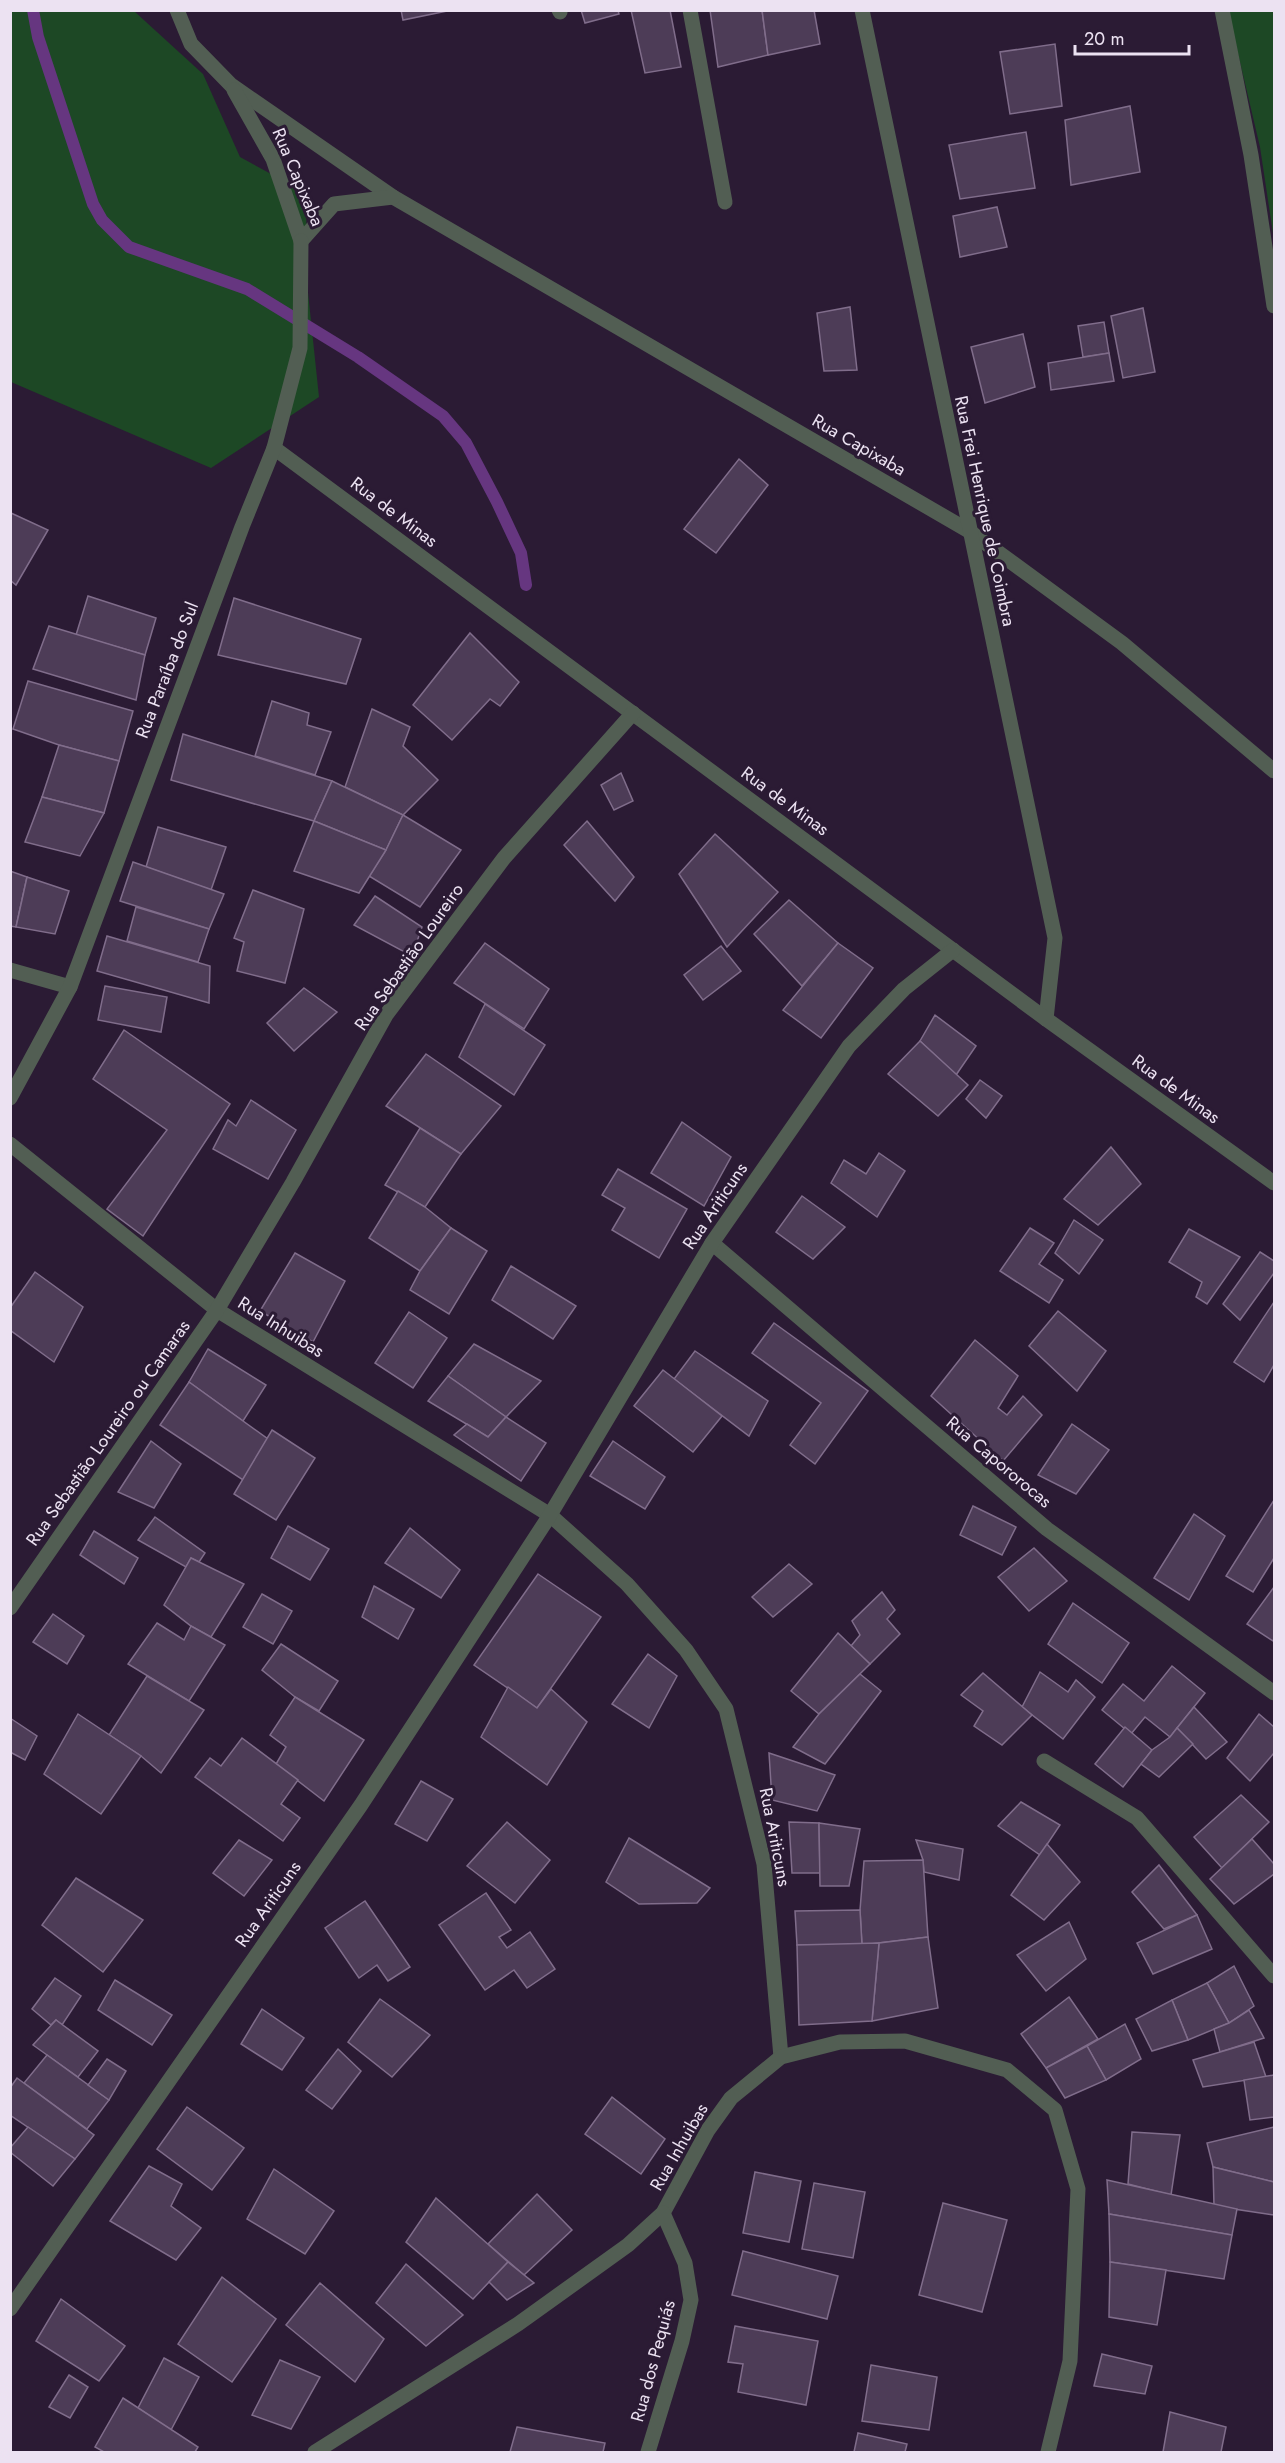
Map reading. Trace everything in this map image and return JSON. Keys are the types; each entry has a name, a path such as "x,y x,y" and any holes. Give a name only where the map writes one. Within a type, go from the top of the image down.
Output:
{"street":[{"path":"177,10 191,44 231,85"},
{"path":"690,10 725,202"},
{"name":"Rua Frei Henrique de Coimbra","path":"862,10 1055,938 1046,1019"},
{"path":"1222,10 1251,155 1275,306"},
{"name":"Rua Capixaba","path":"231,85 273,159 301,241 334,204 393,196"},
{"name":"Rua Capixaba","path":"231,85 393,196 969,531 1122,643 1275,771"},
{"name":"Rua Paraíba do Sul","path":"10,1098 70,987 242,527 274,448 300,348 301,241"},
{"name":"Rua de Minas","path":"274,448 1046,1019 1275,1183"},
{"name":"Rua Sebastião Loureiro","path":"217,1310 293,1182 386,1015 504,858 633,713"},
{"name":"Rua Ariticuns","path":"10,2309 360,1805 550,1515 712,1242 849,1046 904,989 953,950"},
{"path":"10,970 70,987"},
{"name":"Rua Inhuibas","path":"10,1144 217,1310 550,1515"},
{"name":"Rua Capororocas","path":"712,1242 1047,1529 1275,1694"},
{"name":"Rua Sebastião Loureiro ou Camaras","path":"10,1608 217,1310"},
{"name":"Rua Ariticuns","path":"550,1515 627,1584 686,1650 726,1709 765,1864 781,2057"},
{"path":"1044,1761 1137,1818 1275,1976"},
{"name":"Rua Inhuibas","path":"315,2452 518,2324 628,2245 663,2213 708,2130 731,2098 781,2057 840,2042 905,2041 1007,2070 1055,2110 1078,2189 1070,2361 1048,2452"},
{"name":"Rua dos Pequiás","path":"648,2452 682,2341 691,2300 685,2263 663,2213"}],"green space":[{"path":"11,11 134,11 203,74 240,157 306,193 307,283 319,397 211,468 11,382"},
{"path":"1228,11 1274,11 1274,240 1260,147"}],"building":[{"path":"401,10 452,10 403,20"},
{"path":"581,10 618,10 619,14 585,23"},
{"path":"631,10 670,10 681,67 645,73"},
{"path":"710,10 762,10 768,55 718,67"},
{"path":"762,10 814,10 820,44 768,55"},
{"path":"1055,44 1062,106 1010,114 1000,52"},
{"path":"1130,106 1140,172 1071,185 1065,120"},
{"path":"1026,132 1035,188 960,199 949,145"},
{"path":"997,207 1007,247 960,257 953,216"},
{"path":"850,307 857,370 824,371 817,313"},
{"path":"1143,308 1155,372 1123,378 1111,316"},
{"path":"1104,322 1109,353 1083,357 1078,326"},
{"path":"1023,334 1035,387 985,403 971,347"},
{"path":"1109,353 1114,381 1051,390 1048,363"},
{"path":"739,459 768,485 716,553 684,529"},
{"path":"11,513 48,530 16,585 10,580"},
{"path":"88,596 156,618 145,655 76,635"},
{"path":"234,598 361,639 346,684 218,655"},
{"path":"49,626 145,655 136,700 33,669"},
{"path":"470,633 519,682 500,706 490,699 452,740 413,705"},
{"path":"28,681 133,711 119,761 59,745 13,729"},
{"path":"272,701 309,713 307,725 331,732 315,775 255,756"},
{"path":"372,709 410,727 403,746 438,780 403,815 345,787"},
{"path":"183,734 332,781 314,821 171,780"},
{"path":"59,745 119,761 104,813 42,797"},
{"path":"621,773 633,801 614,810 601,785"},
{"path":"332,781 403,815 386,850 314,821"},
{"path":"42,797 104,813 80,856 25,842"},
{"path":"403,815 461,850 420,907 369,876 386,850"},
{"path":"314,821 386,850 359,893 294,871"},
{"path":"587,821 634,877 615,901 564,845"},
{"path":"158,827 226,847 211,890 146,867"},
{"path":"715,834 778,892 727,947 679,874"},
{"path":"133,862 224,894 209,929 120,901"},
{"path":"10,871 27,877 16,927 10,926"},
{"path":"27,877 69,891 55,934 16,927"},
{"path":"253,890 304,909 285,983 237,971 244,942 234,938"},
{"path":"375,896 422,927 412,956 354,925"},
{"path":"789,900 838,943 802,986 754,934"},
{"path":"136,907 209,929 198,962 127,941"},
{"path":"107,936 210,966 209,1003 97,971"},
{"path":"485,943 549,989 524,1029 454,983"},
{"path":"838,943 873,968 821,1038 783,1010"},
{"path":"721,946 741,971 703,1000 684,975"},
{"path":"105,986 167,997 161,1032 98,1020"},
{"path":"304,988 337,1012 294,1051 267,1023"},
{"path":"485,1004 545,1045 514,1095 459,1057"},
{"path":"935,1015 976,1046 956,1075 920,1041"},
{"path":"124,1030 230,1104 143,1236 107,1209 167,1130 93,1079"},
{"path":"920,1041 968,1085 938,1116 888,1074"},
{"path":"426,1054 501,1106 461,1154 386,1106"},
{"path":"980,1080 1002,1096 986,1118 966,1099"},
{"path":"251,1100 296,1130 268,1179 213,1149 228,1120 236,1126"},
{"path":"682,1122 731,1157 704,1206 651,1173"},
{"path":"420,1128 461,1154 425,1207 385,1185"},
{"path":"1111,1147 1141,1184 1098,1225 1064,1199"},
{"path":"879,1153 905,1171 877,1217 831,1183 844,1160 866,1174"},
{"path":"618,1169 687,1209 659,1258 612,1230 625,1208 602,1195"},
{"path":"398,1191 425,1207 451,1228 420,1271 369,1238"},
{"path":"802,1196 845,1227 813,1259 776,1232"},
{"path":"1074,1220 1103,1240 1079,1274 1055,1253"},
{"path":"451,1228 487,1251 449,1314 410,1290 420,1271"},
{"path":"1030,1228 1054,1243 1039,1264 1063,1280 1049,1303 1000,1271"},
{"path":"1189,1229 1240,1257 1207,1304 1196,1297 1202,1282 1169,1262"},
{"path":"1260,1252 1274,1261 1274,1273 1240,1320 1223,1304"},
{"path":"295,1253 345,1281 313,1342 260,1311"},
{"path":"511,1266 576,1306 553,1339 492,1300"},
{"path":"35,1272 83,1307 54,1362 10,1330 10,1308"},
{"path":"1274,1302 1274,1365 1264,1382 1234,1362"},
{"path":"1058,1311 1106,1351 1077,1391 1029,1346"},
{"path":"409,1312 447,1338 413,1388 375,1363"},
{"path":"774,1323 868,1391 815,1464 790,1445 821,1403 752,1353"},
{"path":"975,1340 1018,1376 998,1408 1007,1415 1023,1396 1042,1415 1003,1461 931,1396"},
{"path":"474,1344 541,1381 506,1417 448,1376"},
{"path":"208,1349 266,1385 243,1421 189,1382"},
{"path":"695,1351 768,1401 749,1436 674,1379"},
{"path":"663,1370 722,1416 693,1452 634,1406"},
{"path":"448,1376 506,1417 488,1437 428,1401"},
{"path":"189,1382 268,1439 243,1480 160,1425"},
{"path":"506,1417 546,1443 521,1481 454,1435 467,1424 488,1437"},
{"path":"1072,1424 1109,1450 1076,1494 1038,1475"},
{"path":"272,1430 315,1458 276,1520 234,1494"},
{"path":"151,1441 181,1464 154,1508 118,1492"},
{"path":"613,1441 665,1477 645,1509 590,1476"},
{"path":"1274,1500 1274,1558 1253,1592 1226,1576"},
{"path":"973,1506 1016,1527 1002,1555 960,1535"},
{"path":"1194,1514 1225,1536 1189,1600 1154,1578"},
{"path":"155,1517 205,1553 199,1562 191,1558 186,1567 138,1540"},
{"path":"288,1526 329,1549 310,1580 271,1558"},
{"path":"410,1528 460,1570 441,1598 385,1563"},
{"path":"94,1531 138,1558 124,1584 80,1555"},
{"path":"1034,1548 1067,1581 1029,1611 998,1577"},
{"path":"191,1558 244,1584 211,1637 191,1626 164,1605"},
{"path":"789,1564 812,1584 773,1617 752,1597"},
{"path":"538,1574 601,1617 537,1708 474,1665"},
{"path":"374,1586 414,1609 398,1639 362,1617"},
{"path":"1274,1587 1274,1639 1273,1641 1247,1624"},
{"path":"882,1592 895,1610 887,1619 900,1634 870,1664 851,1646 860,1635 852,1621"},
{"path":"262,1594 292,1611 273,1644 243,1627"},
{"path":"1073,1603 1129,1643 1102,1683 1048,1644"},
{"path":"53,1614 84,1636 67,1664 33,1642"},
{"path":"157,1623 184,1640 191,1626 225,1645 189,1701 128,1664"},
{"path":"838,1633 870,1664 819,1714 791,1691"},
{"path":"281,1644 338,1681 319,1711 295,1697 262,1670"},
{"path":"648,1654 677,1676 649,1728 612,1704"},
{"path":"1172,1666 1205,1693 1170,1737 1145,1717 1131,1734 1102,1710 1123,1684 1144,1701"},
{"path":"1040,1672 1068,1692 1076,1680 1095,1697 1063,1739 1022,1707"},
{"path":"983,1673 1032,1715 1002,1745 974,1726 983,1711 961,1695"},
{"path":"860,1674 881,1691 825,1764 793,1747 819,1714"},
{"path":"147,1676 204,1710 161,1773 141,1756 109,1735"},
{"path":"508,1687 537,1708 551,1689 587,1722 547,1785 481,1737"},
{"path":"295,1697 364,1740 324,1801 276,1764 286,1747 270,1735"},
{"path":"1194,1707 1227,1742 1206,1759 1177,1728"},
{"path":"78,1714 141,1756 101,1814 44,1774"},
{"path":"1259,1714 1274,1727 1274,1753 1250,1781 1227,1758"},
{"path":"10,1718 37,1736 25,1760 10,1752"},
{"path":"1125,1727 1152,1750 1123,1787 1095,1764"},
{"path":"1177,1728 1193,1744 1159,1777 1141,1764 1152,1750 1170,1737"},
{"path":"242,1738 298,1780 281,1804 300,1818 283,1841 195,1777 210,1758 221,1766"},
{"path":"769,1753 835,1775 817,1811 772,1800"},
{"path":"421,1781 453,1799 427,1841 395,1824"},
{"path":"1241,1795 1269,1822 1222,1868 1194,1837"},
{"path":"1021,1802 1060,1825 1040,1855 998,1826"},
{"path":"507,1822 550,1860 515,1903 467,1866"},
{"path":"789,1822 819,1823 820,1873 792,1873"},
{"path":"819,1823 860,1829 849,1886 820,1886"},
{"path":"629,1838 710,1888 697,1903 639,1904 606,1882"},
{"path":"1252,1839 1274,1864 1274,1874 1234,1904 1210,1879"},
{"path":"239,1840 272,1860 244,1896 213,1873"},
{"path":"916,1840 963,1849 959,1880 924,1872 923,1860"},
{"path":"1047,1844 1080,1882 1044,1920 1011,1895"},
{"path":"923,1860 928,1937 862,1945 860,1910 864,1861"},
{"path":"1159,1865 1197,1915 1164,1929 1132,1892"},
{"path":"76,1878 143,1920 103,1972 42,1925"},
{"path":"486,1893 511,1930 499,1937 507,1948 530,1932 555,1969 527,1988 514,1970 485,1990 439,1925"},
{"path":"365,1901 410,1967 388,1981 377,1965 359,1978 325,1928"},
{"path":"860,1910 862,1945 797,1945 795,1911"},
{"path":"1197,1915 1212,1949 1153,1974 1137,1943"},
{"path":"1069,1922 1086,1959 1046,1991 1017,1955"},
{"path":"928,1937 938,2008 872,2021 879,1943"},
{"path":"879,1943 872,2021 799,2025 797,1945"},
{"path":"1234,1966 1254,2006 1229,2023 1207,1983"},
{"path":"55,1978 81,1996 62,2025 56,2020 51,2025 32,2009"},
{"path":"115,1980 172,2015 152,2045 98,2010"},
{"path":"1207,1983 1229,2023 1188,2040 1172,2000"},
{"path":"1069,1997 1098,2039 1046,2068 1021,2034"},
{"path":"380,1999 430,2035 392,2077 348,2042"},
{"path":"1172,2000 1188,2040 1152,2051 1136,2019"},
{"path":"262,2009 304,2038 282,2070 241,2044"},
{"path":"1249,2010 1264,2038 1220,2052 1214,2029 1229,2023"},
{"path":"56,2020 98,2051 78,2077 33,2045"},
{"path":"1125,2024 1141,2059 1106,2080 1087,2046"},
{"path":"1254,2042 1266,2077 1203,2087 1193,2060"},
{"path":"1087,2046 1106,2080 1065,2098 1046,2068"},
{"path":"338,2049 361,2071 332,2109 306,2090"},
{"path":"47,2055 109,2100 87,2129 24,2083"},
{"path":"107,2059 126,2071 109,2100 88,2085"},
{"path":"1274,2075 1274,2117 1250,2120 1244,2080"},
{"path":"17,2078 94,2135 75,2159 10,2115 10,2088"},
{"path":"612,2097 665,2139 641,2174 585,2134"},
{"path":"187,2107 244,2148 212,2190 157,2149"},
{"path":"28,2127 75,2159 53,2186 10,2152 10,2148"},
{"path":"1274,2127 1274,2182 1213,2167 1207,2143"},
{"path":"1132,2132 1180,2135 1171,2195 1128,2184"},
{"path":"149,2166 182,2184 171,2206 201,2228 176,2260 110,2221"},
{"path":"1213,2167 1274,2182 1274,2215 1214,2206"},
{"path":"274,2169 334,2211 305,2254 247,2219"},
{"path":"755,2172 801,2181 789,2242 743,2233"},
{"path":"1107,2180 1237,2209 1232,2235 1109,2214"},
{"path":"814,2183 865,2192 853,2258 802,2249"},
{"path":"537,2194 572,2230 524,2275 488,2244"},
{"path":"436,2198 508,2262 473,2299 406,2242"},
{"path":"943,2203 1007,2220 982,2312 919,2295"},
{"path":"1109,2214 1232,2235 1224,2279 1110,2262"},
{"path":"743,2251 838,2276 827,2319 732,2295"},
{"path":"508,2262 534,2283 507,2300 489,2282"},
{"path":"1110,2262 1166,2270 1157,2325 1109,2317"},
{"path":"406,2264 463,2315 426,2346 376,2303"},
{"path":"222,2277 276,2319 232,2382 178,2344"},
{"path":"320,2283 384,2339 355,2382 286,2325"},
{"path":"61,2299 125,2346 99,2381 36,2341"},
{"path":"735,2326 818,2341 806,2405 738,2392 743,2364 728,2362"},
{"path":"1102,2354 1152,2366 1145,2394 1094,2386"},
{"path":"164,2358 199,2377 171,2430 138,2408"},
{"path":"280,2360 320,2377 291,2429 252,2415"},
{"path":"871,2365 937,2377 929,2430 862,2421"},
{"path":"69,2375 88,2387 70,2418 49,2407"},
{"path":"123,2398 198,2447 195,2452 104,2452 95,2447"},
{"path":"1170,2412 1226,2427 1221,2452 1163,2452"},
{"path":"517,2427 605,2443 603,2452 510,2452"},
{"path":"858,2433 907,2444 905,2452 854,2452"}],"waterway":[{"path":"33,10 38,37 93,204 102,220 129,247 247,289 358,357 443,416 466,443 497,502 521,553 526,585"}]}
